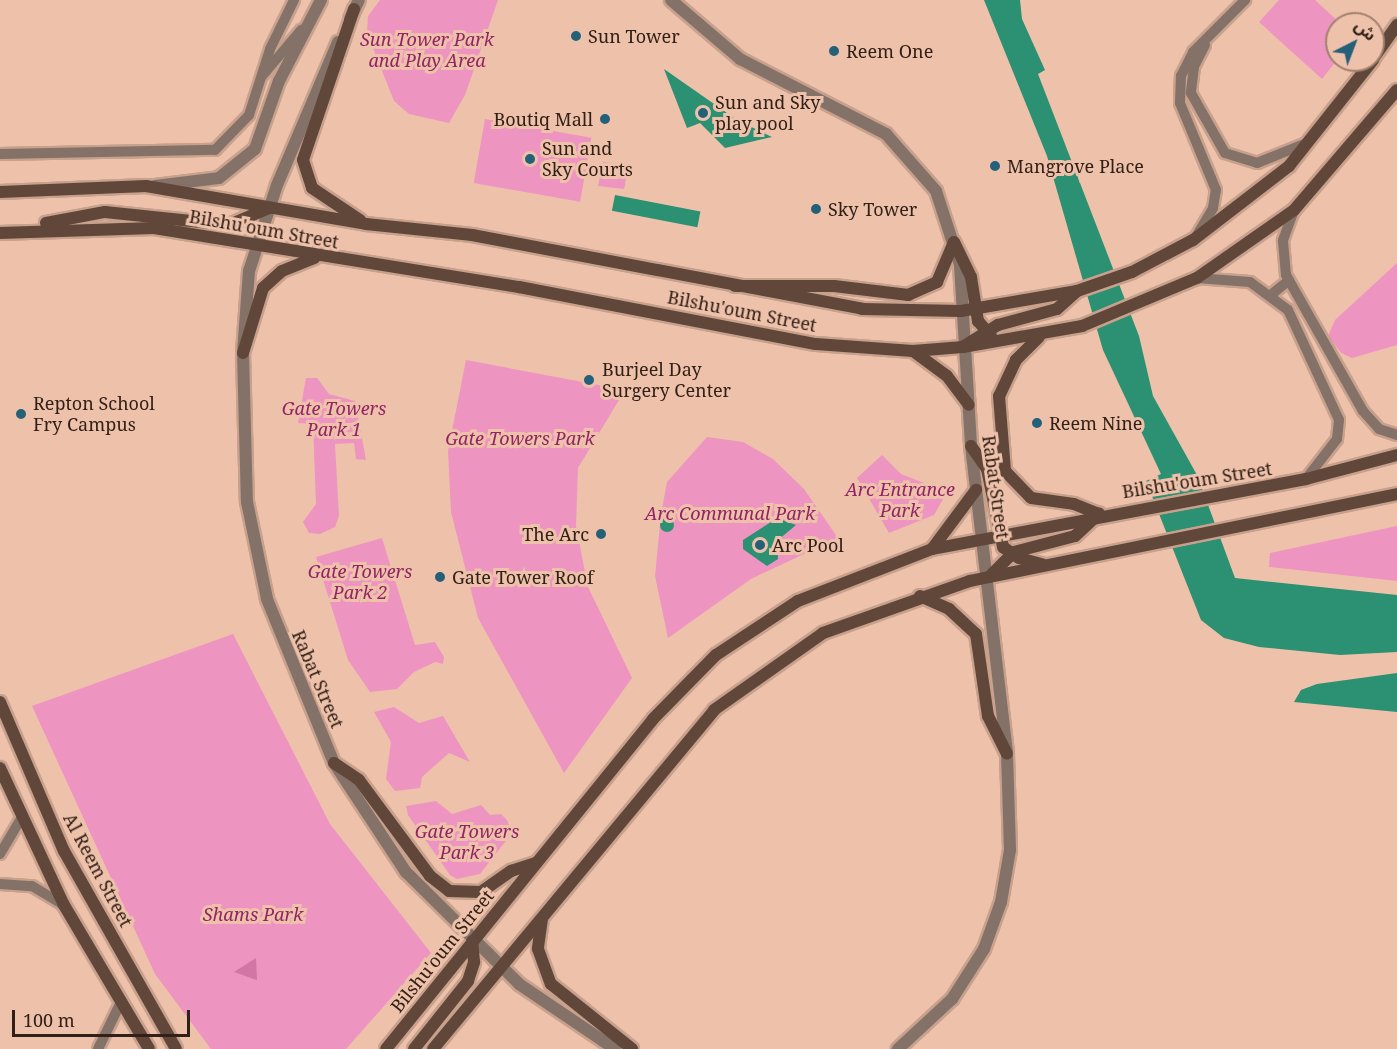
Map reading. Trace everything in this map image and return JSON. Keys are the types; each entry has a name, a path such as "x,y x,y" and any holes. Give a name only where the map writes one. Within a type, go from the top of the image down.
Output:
{"main road":[{"path":"356,5 303,160 312,188 366,224"},
{"name":"Bilshu'oum Street","path":"1385,42 1397,25"},
{"name":"Bilshu'oum Street","path":"0,192 146,186 366,224 472,235 732,288 862,309 961,311 1031,302 1077,291 1155,261 1193,240 1255,197 1310,141 1364,72"},
{"name":"Bilshu'oum Street","path":"0,232 35,228 154,228 316,257 519,287 816,344 913,351 1013,342 1039,337 1118,314 1197,278 1294,210 1397,90"},
{"path":"35,228 69,216 105,213 229,225 269,208"},
{"path":"732,288 759,282 908,295 937,282 954,242"},
{"path":"954,242 969,271 975,309 986,331 1013,342"},
{"path":"243,353 263,288 282,271 316,257"},
{"path":"963,347 986,331 1058,309 1077,291"},
{"path":"989,578 1012,554 1075,536 1099,514 1074,504 1031,498 1005,471 999,396 1016,360 1039,337"},
{"path":"913,351 947,376 969,405"},
{"path":"971,446 987,469 998,536 1012,554 1049,566"},
{"name":"Bilshu'oum Street","path":"386,1049 622,753 716,656 798,601 932,549 1099,514 1306,479 1397,455"},
{"path":"932,549 976,490"},
{"path":"433,1049 714,710 823,633 920,596 989,578 1397,494"},
{"path":"920,596 949,609 976,634 988,716 1007,754"},
{"name":"Al Reem Street","path":"0,702 64,851 176,1049"},
{"path":"334,763 359,780 430,876 450,891 481,892 511,871 536,863"},
{"path":"0,768 64,905 149,1049"},
{"path":"546,911 538,949 546,976 563,997 632,1049"},
{"path":"414,1049 468,981 475,952 472,941"}],"street":[{"path":"0,154 208,153 244,123 259,80 294,0"},
{"path":"146,186 219,178 242,163 255,149 279,81 321,0"},
{"name":"Rabat Street","path":"672,0 740,59 886,134 936,191 954,242 971,446 985,537 1007,754 1010,850 995,924 952,999 898,1049"},
{"path":"1193,240 1213,208 1216,190 1179,90 1186,63 1245,0"},
{"name":"Rabat Street","path":"356,5 255,245 243,353 247,502 262,576 286,653 334,763 406,872 472,941 501,967 566,1020 615,1049"},
{"path":"259,80 311,18"},
{"path":"1207,40 1194,67 1191,93 1225,153 1257,163 1310,141"},
{"path":"1294,210 1283,241 1289,280 1363,411 1379,429 1397,435"},
{"path":"1197,278 1250,282 1272,294 1298,329 1339,420 1337,439 1306,479"},
{"path":"1272,294 1289,280"},
{"path":"0,854 22,817"},
{"path":"0,884 32,886 64,905"},
{"path":"98,1049 121,1002"}],"green space":[{"name":"Sun Tower Park and Play Area","path":"380,0 498,0 465,95 449,123 409,114 394,101 367,33 368,16"},
{"path":"1279,0 1315,0 1328,12 1325,12 1325,72 1328,72 1322,79 1259,22"},
{"name":"Sun and Sky Courts","path":"485,119 591,138 580,202 474,183"},
{"path":"603,162 629,165 624,189 598,186"},
{"path":"1397,263 1397,345 1352,358 1341,353 1328,336 1335,320"},
{"name":"Gate Towers Park","path":"466,360 625,390 578,468 576,526 588,587 632,678 564,773 478,618 451,512 448,451"},
{"name":"Gate Towers Park 1","path":"306,378 317,378 329,394 355,401 366,460 356,459 354,443 335,444 339,516 335,527 320,534 309,533 303,522 316,504 313,424 298,423"},
{"name":"Arc Communal Park","path":"707,437 743,442 773,459 804,489 838,538 751,579 668,638 655,576 661,514 667,482"},
{"name":"Arc Entrance Park","path":"882,455 901,474 947,492 934,515 889,533 857,478"},
{"path":"1397,526 1397,581 1269,567 1270,553"},
{"name":"Gate Towers Park 2","path":"382,538 415,645 435,642 444,657 443,664 435,662 414,672 397,689 370,692 348,660 316,557"},
{"name":"Shams Park","path":"233,634 330,824 431,953 346,1049 211,1049 155,974 32,706"},
{"name":"Gate Towers Park 3","path":"394,707 419,723 443,716 470,762 449,753 422,777 420,788 395,791 386,779 391,742 374,712"},
{"name":"Gate Towers Park 3","path":"436,801 452,814 481,805 490,815 501,814 507,820 512,833 480,874 457,879 450,875 408,815 406,806"}],"shaded area":[{"path":"984,0 1020,0 1022,19 1045,70 1038,74 1139,336 1153,396 1197,475 1235,578 1397,595 1397,652 1340,655 1259,647 1224,638 1201,620 1146,481 1161,474 1103,350 1047,156"},
{"name":"Sun and Sky play pool","path":"664,69 737,120 772,137 725,148 700,123 687,128"},
{"path":"615,195 700,212 697,227 612,211"},
{"path":"667,518 672,520 674,525 672,530 667,532 662,530 660,525 662,520"},
{"name":"Arc Pool","path":"777,518 796,525 777,541 778,559 767,566 743,549 743,540"},
{"path":"1397,673 1397,712 1294,702 1301,690 1317,684"},
{"path":"256,958 257,980 234,972"}],"place":[{"name":"Sun Tower","path":"576,36"},
{"name":"Reem One","path":"834,51"},
{"name":"Sun and Sky play pool","path":"703,113"},
{"name":"Boutiq Mall","path":"605,119"},
{"name":"Sun and Sky Courts","path":"530,159"},
{"name":"Mangrove Place","path":"995,166"},
{"name":"Sky Tower","path":"816,209"},
{"name":"Burjeel Day Surgery Center","path":"589,380"},
{"name":"Repton School Fry Campus","path":"21,414"},
{"name":"Reem Nine","path":"1037,423"},
{"name":"The Arc","path":"601,534"},
{"name":"Arc Pool","path":"760,545"},
{"name":"Gate Tower Roof","path":"440,577"}]}
